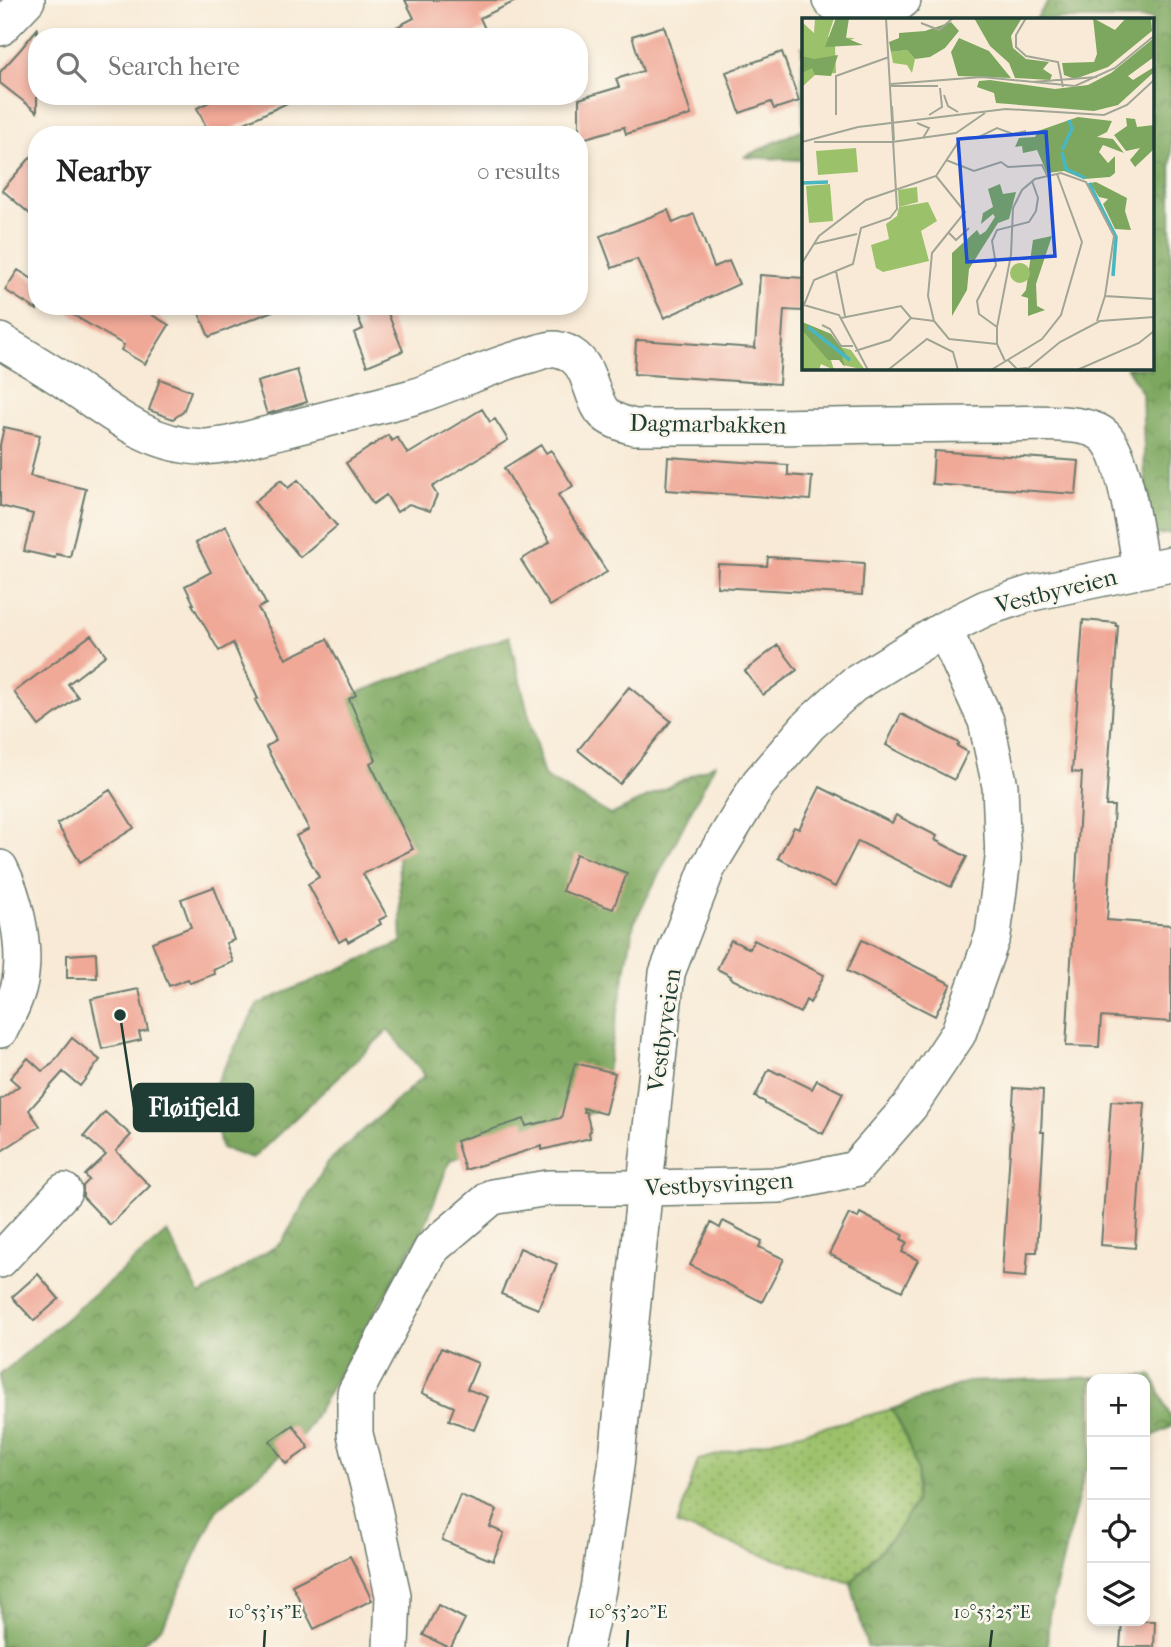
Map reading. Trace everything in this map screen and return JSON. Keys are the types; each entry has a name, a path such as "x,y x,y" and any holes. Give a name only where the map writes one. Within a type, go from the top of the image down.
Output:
{"street":[{"path":"0,28 27,0"},
{"path":"830,0 839,8 872,14 887,10 903,0"},
{"name":"Dagmarbakken","path":"0,341 114,416 148,434 174,444 204,447 229,444 413,397 507,362 552,349 564,351 579,360 586,371 597,404 604,413 615,422 634,427 909,424 1083,426 1101,433 1111,443 1156,567"},
{"name":"Vestbyveien","path":"584,1647 598,1589 616,1466 667,973 708,867 759,783 809,725 853,685 944,629 986,608 1032,593 1156,567"},
{"name":"Vestbysvingen","path":"391,1647 393,1595 355,1434 355,1393 432,1248 492,1197 548,1188 779,1185 855,1169 910,1106 958,1034 993,935 1003,859 1000,786 986,722 944,629"},
{"path":"0,868 19,925 21,964 17,992 0,1030"},
{"path":"0,1259 64,1191"}],"green space":[{"path":"1049,0 1171,0 1171,533 1147,536 1142,393 1128,369 1154,369 1154,18 1037,18"},
{"path":"802,129 802,160 744,157"},
{"path":"509,636 544,776 611,815 715,764 634,923 600,1110 450,1160 424,1228 304,1434 216,1511 163,1626 138,1647 0,1647 0,1375 167,1232 200,1295 282,1242 328,1162 425,1075 388,1030 252,1159 221,1148 211,1092 258,1004 402,942 398,856 343,698"},
{"path":"1150,1375 1171,1418 1171,1427 1150,1438 1150,1437"},
{"path":"1087,1377 1087,1470 1049,1615 1047,1647 867,1647 851,1583 894,1535 916,1503 918,1472 903,1430 892,1409 967,1382"},
{"path":"892,1409 903,1430 918,1472 916,1503 894,1535 851,1583 677,1525 698,1460"}],"building":[{"path":"405,0 518,0 480,18 485,28 395,28 414,18"},
{"path":"664,26 691,115 626,134 624,127 588,137 588,126 579,126 579,105 588,105 588,96 619,87 616,79 643,71 632,36"},
{"path":"28,40 28,105 0,83 0,72"},
{"path":"782,52 799,101 774,109 771,102 740,113 726,72"},
{"path":"28,105 37,105 37,112"},
{"path":"203,105 283,105 238,126 206,126 197,108"},
{"path":"28,160 28,212 2,190"},
{"path":"668,210 673,223 694,214 714,267 729,261 739,284 664,318 637,259 612,268 600,236"},
{"path":"18,270 28,276 28,304 5,290"},
{"path":"760,275 802,278 802,311 784,310 779,384 634,374 636,341 639,340 755,348"},
{"path":"73,315 152,315 169,325 145,364 121,350 124,345"},
{"path":"200,315 263,315 209,337"},
{"path":"357,315 389,315 403,351 367,366 354,333 363,329"},
{"path":"297,370 307,402 267,414 257,382"},
{"path":"160,379 191,391 183,412 173,419 149,410"},
{"path":"482,409 490,422 495,419 508,440 432,487 437,495 430,511 409,504 397,512 386,495 373,504 346,463 388,435 392,441 397,437 408,454"},
{"path":"4,427 40,435 30,476 86,489 70,557 56,554 55,558 24,551 33,514 0,506 0,445"},
{"path":"541,445 546,453 551,450 573,486 558,495 607,572 550,606 521,560 550,542 504,468"},
{"path":"934,451 1079,461 1076,494 932,484"},
{"path":"668,457 788,465 788,475 812,477 810,500 666,490"},
{"path":"281,480 288,488 298,480 337,526 300,557 254,502"},
{"path":"226,526 266,604 258,608 286,659 327,639 356,695 349,699 376,760 370,763 413,849 363,874 387,916 379,920 381,924 348,942 346,938 339,942 308,884 319,877 296,836 309,829 266,747 276,740 255,700 258,699 233,643 219,651 192,604 185,586 211,572 196,543"},
{"path":"768,557 864,563 862,595 717,587 718,564 767,566"},
{"path":"1083,620 1116,623 1118,626 1106,806 1114,806 1107,920 1171,925 1171,1022 1101,1017 1099,1047 1066,1046 1082,773 1072,772"},
{"path":"91,635 106,655 68,684 78,697 39,726 14,692"},
{"path":"778,645 797,670 763,695 745,671"},
{"path":"629,687 671,721 620,784 578,750"},
{"path":"901,714 959,743 957,746 968,752 954,780 886,745"},
{"path":"820,787 892,823 896,815 937,836 935,840 967,857 951,887 858,841 835,887 778,858 794,827 799,829"},
{"path":"110,790 134,828 80,862 57,824"},
{"path":"576,854 627,873 613,909 562,891"},
{"path":"214,887 234,940 226,943 233,962 213,970 215,974 190,983 188,979 169,986 152,942 191,927 181,899"},
{"path":"731,940 750,949 754,940 824,975 810,1003 806,1000 800,1013 717,969"},
{"path":"862,940 951,984 935,1016 847,971"},
{"path":"96,953 97,978 67,978 67,955"},
{"path":"139,989 148,1030 139,1032 141,1040 102,1049 91,999"},
{"path":"72,1038 100,1060 80,1086 63,1072 29,1110 40,1126 0,1152 0,1100 19,1086 10,1078 28,1058 42,1071 52,1064"},
{"path":"575,1063 615,1073 605,1114 583,1108 591,1131 590,1138 542,1150 542,1146 465,1170 456,1141 524,1119 526,1126 561,1118"},
{"path":"769,1069 812,1089 817,1080 843,1093 823,1134 755,1097"},
{"path":"1014,1088 1043,1090 1041,1132 1044,1132 1037,1252 1028,1252 1026,1277 1002,1275"},
{"path":"1111,1101 1145,1103 1135,1248 1101,1245"},
{"path":"105,1112 131,1135 116,1151 150,1186 110,1225 83,1197 83,1186 89,1180 85,1175 106,1155 84,1136"},
{"path":"860,1213 903,1235 901,1239 907,1242 902,1252 918,1260 902,1291 829,1254 849,1214 858,1218"},
{"path":"723,1221 762,1241 759,1247 784,1259 762,1302 690,1265 711,1223 720,1228"},
{"path":"520,1248 557,1264 538,1309 501,1294"},
{"path":"38,1274 59,1299 34,1321 12,1297"},
{"path":"441,1348 478,1363 467,1389 488,1397 474,1430 449,1420 454,1407 422,1393"},
{"path":"293,1425 309,1448 286,1464 270,1441"},
{"path":"460,1495 497,1510 490,1527 504,1533 493,1561 442,1540"},
{"path":"350,1556 372,1600 314,1629 292,1585"},
{"path":"438,1605 465,1619 451,1647 423,1635"},
{"path":"1150,1621 1155,1621 1154,1647 1120,1647 1122,1626 1150,1626"}],"place":[{"name":"Fløifjeld","path":"120,1015"}]}
